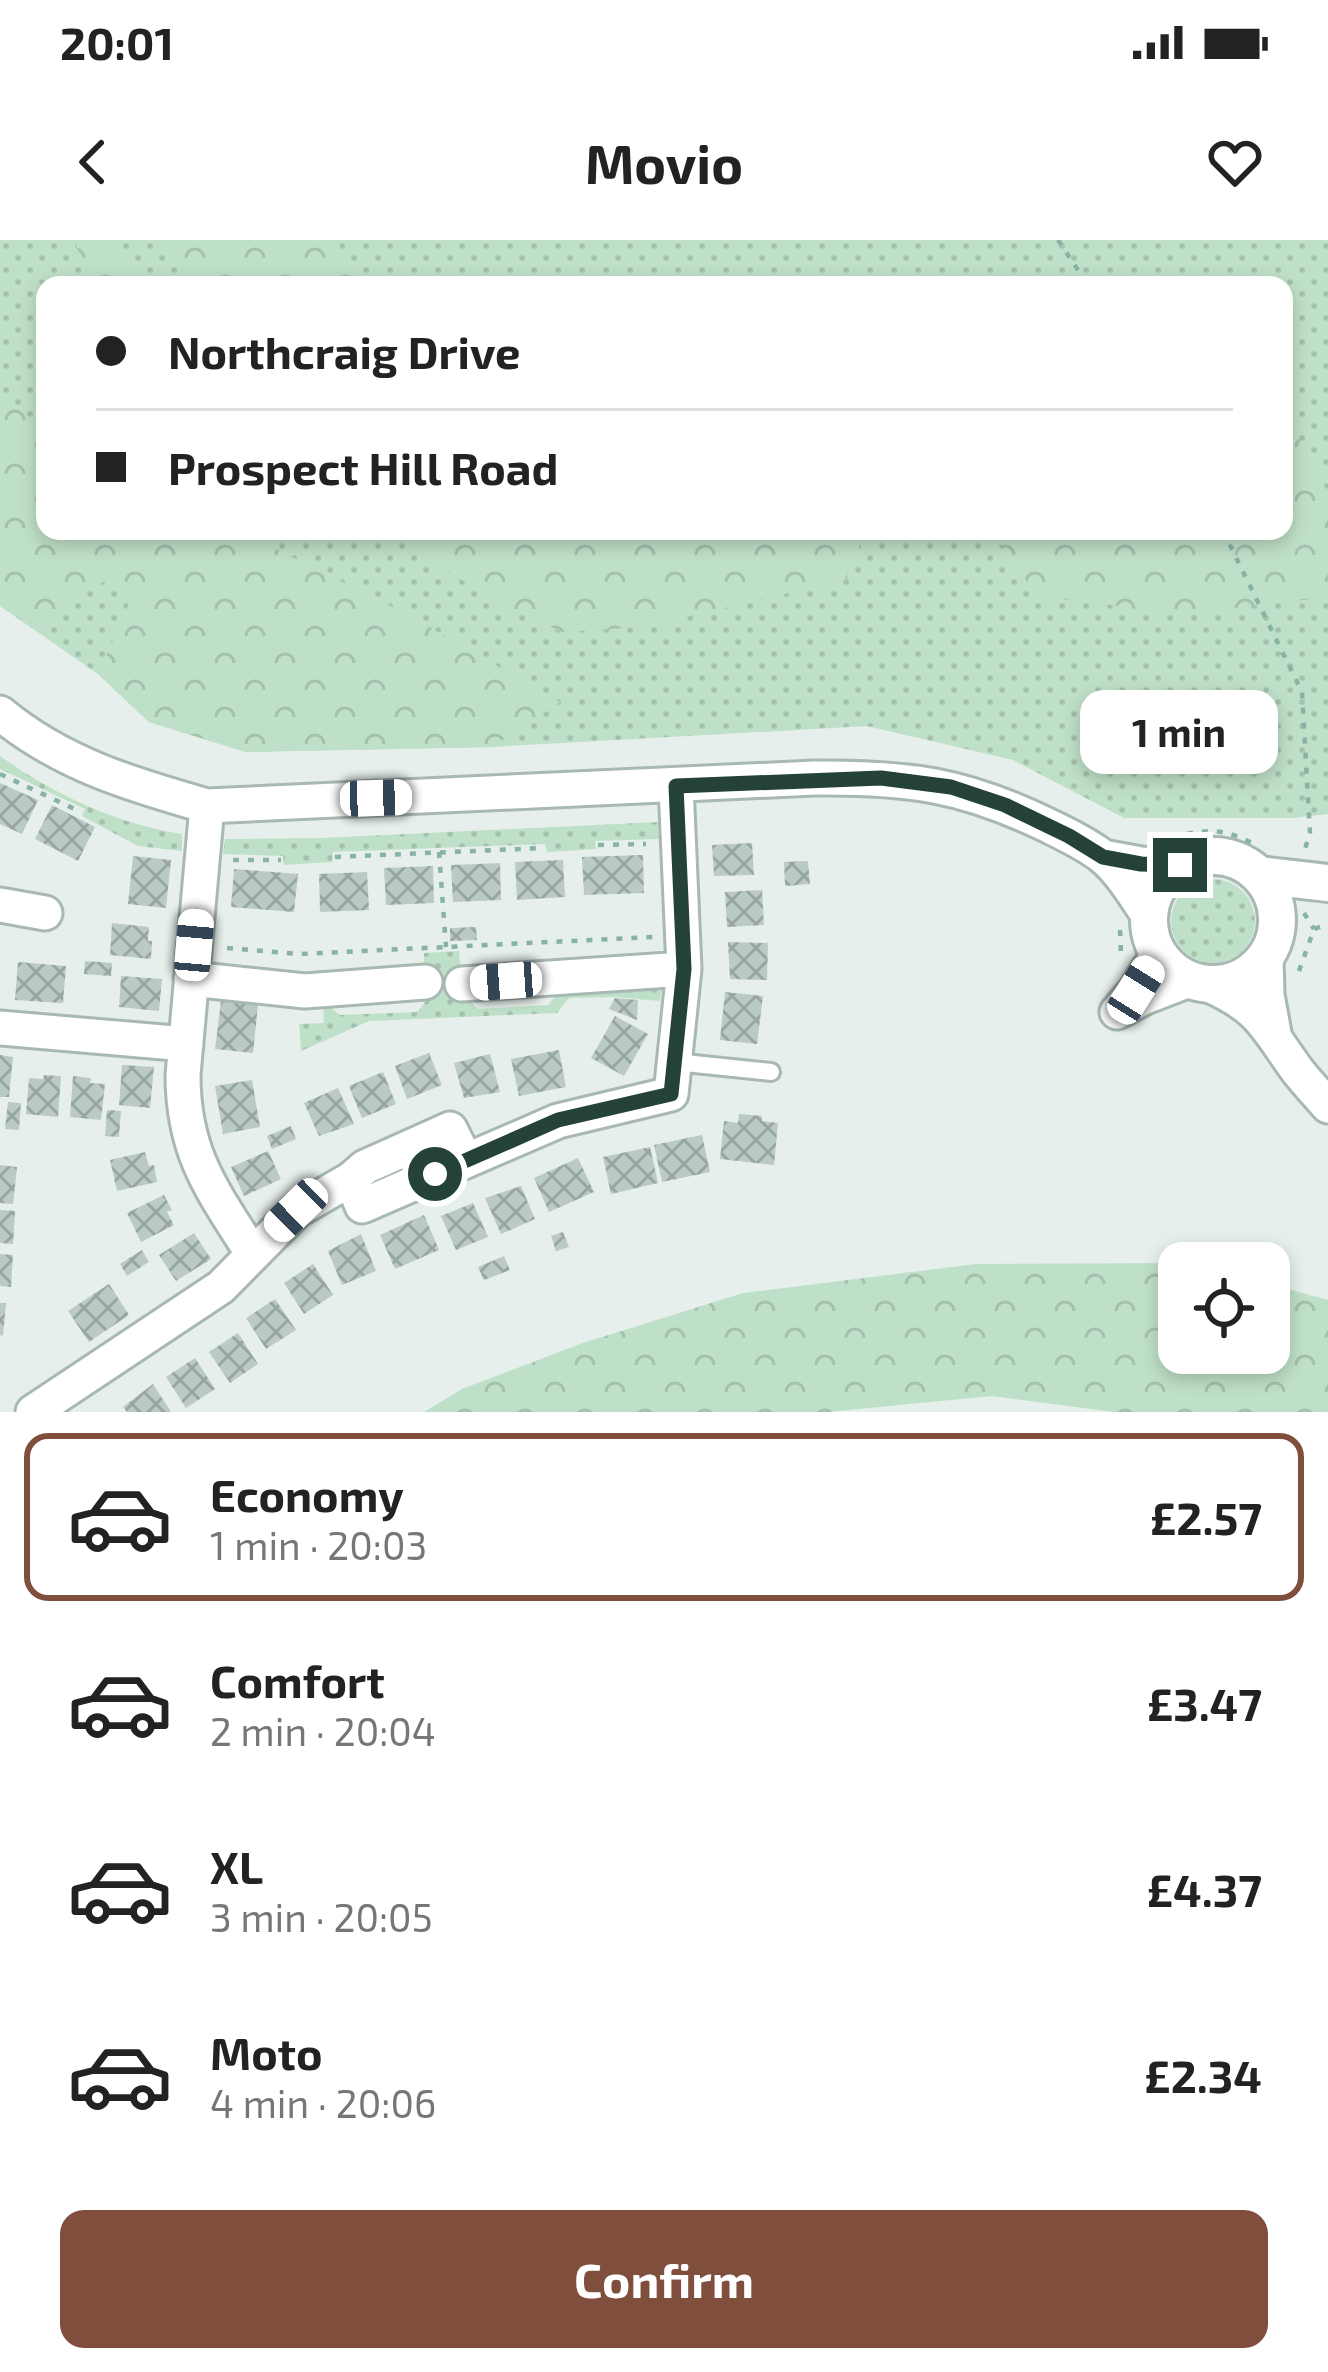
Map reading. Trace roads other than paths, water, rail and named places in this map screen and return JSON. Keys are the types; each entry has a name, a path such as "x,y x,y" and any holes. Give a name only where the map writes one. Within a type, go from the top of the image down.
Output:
{"street":[{"path":"0,713 64,756 101,773 207,806 881,778 951,787 1005,805 1103,857 1148,915"},
{"path":"32,1412 221,1287 296,1210 351,1179 362,1206 558,1120 671,1094 683,953 676,786"},
{"path":"207,806 183,1105 202,1174 252,1253"},
{"path":"1103,857 1180,865"},
{"path":"1158,954 1117,1012 1145,997 1199,982 1231,982 1251,973 1317,904 1242,862 1199,857 1164,878 1148,915 1150,936 1172,970 1199,982 1244,1003 1274,1033 1297,1071 1328,1106"},
{"path":"1259,875 1272,893 1277,915 1267,995 1274,1033"},
{"path":"0,904 45,913"},
{"path":"462,984 683,953"},
{"path":"192,962 305,991 424,982"},
{"path":"0,1028 186,1044"}],"lane":[{"path":"675,1062 771,1072"}]}
